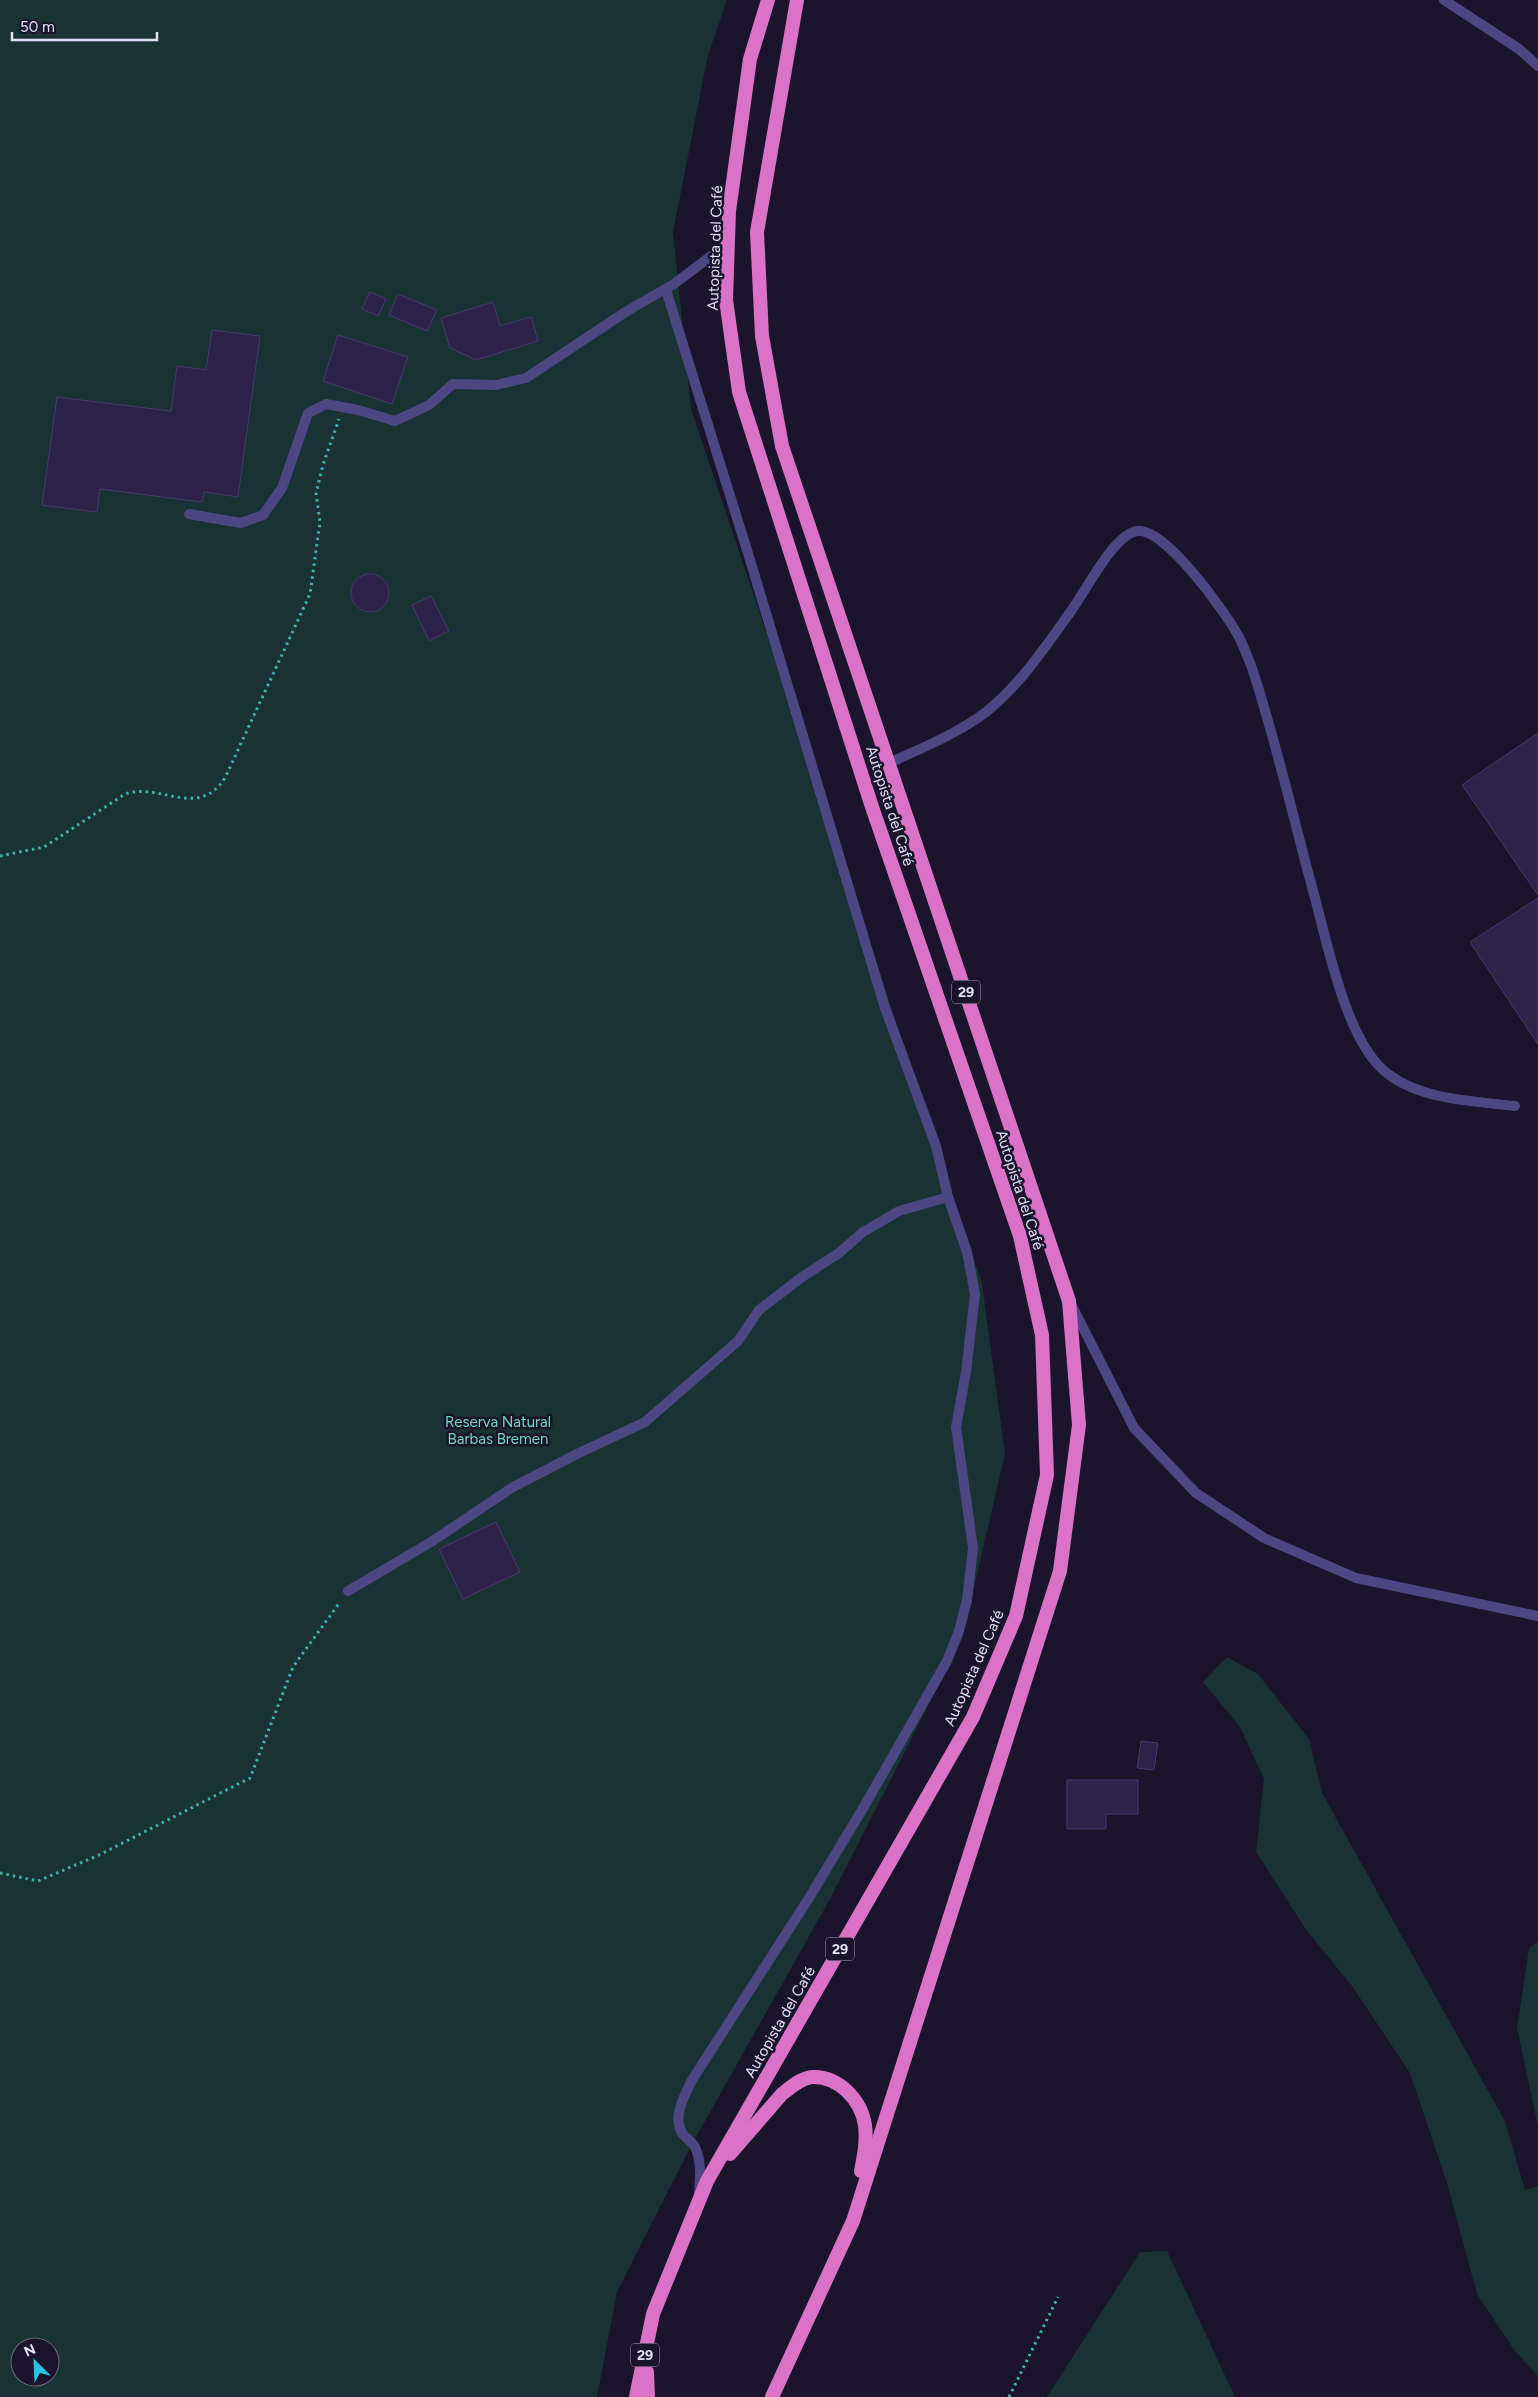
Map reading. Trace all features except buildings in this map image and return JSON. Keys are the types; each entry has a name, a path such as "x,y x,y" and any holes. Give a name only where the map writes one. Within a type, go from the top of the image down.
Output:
{"highway":[{"name":"Autopista del Café","path":"636,2397 653,2314 707,2181 972,1717 1016,1616 1047,1475 1042,1335 1020,1236 872,807 738,392 726,300 730,211 750,60 768,0"},
{"name":"Autopista del Café","path":"772,2397 853,2221 1060,1571 1078,1425 1069,1301 782,446 762,336 757,232 797,0"},
{"path":"707,2181 782,2094 802,2080 812,2077 823,2078 842,2087 853,2096 865,2124 866,2142 853,2221"},
{"path":"648,2397 647,2379 653,2314"},
{"path":"767,2397 781,2380"}],"street":[{"path":"1444,0 1518,49 1538,66"},
{"path":"189,514 241,523 263,515 282,488 308,413 326,404 395,421 429,404 453,384 496,385 526,378 627,311 666,290 728,243"},
{"path":"666,290 747,550 882,999 936,1146 948,1197 967,1252 975,1294 966,1372 956,1428 972,1548 965,1608 959,1631 948,1661 862,1810 809,1898 692,2080 682,2103 678,2120 682,2133 695,2145 700,2166 698,2204"},
{"path":"889,763 945,737 986,712 1010,690 1054,636 1084,594 1113,546 1123,537 1136,531 1148,532 1168,547 1194,574 1221,609 1238,637 1252,668 1337,977 1360,1040 1372,1058 1387,1074 1406,1084 1429,1093 1464,1100 1515,1106"},
{"path":"348,1591 430,1542 513,1487 645,1422 738,1341 759,1310 802,1277 839,1253 863,1232 899,1211 948,1197"},
{"path":"1069,1301 1134,1428 1196,1493 1264,1538 1356,1578 1538,1616"}],"path":[{"path":"0,856 44,847 125,794 137,790 153,791 165,796 186,799 203,797 217,791 226,778 310,594 320,522 316,493 323,465 343,407"},
{"path":"0,1873 38,1881 99,1855 250,1778 293,1667 348,1591"},
{"path":"1009,2397 1058,2297"}],"green space":[{"name":"Reserva Natural Barbas Bremen","path":"0,0 727,0 708,55 673,232 691,409 844,863 982,1284 1005,1454 962,1639 829,1901 692,2144 617,2292 597,2397 0,2397"},
{"path":"1227,1657 1258,1674 1309,1739 1322,1793 1505,2121 1525,2190 1538,2186 1538,2376 1515,2351 1477,2294 1447,2183 1410,2073 1352,1986 1307,1931 1256,1852 1264,1779 1240,1727 1203,1682"},
{"path":"1538,1942 1538,2126 1517,2028 1529,1948"},
{"path":"1167,2251 1235,2397 1047,2397 1140,2252"}]}
